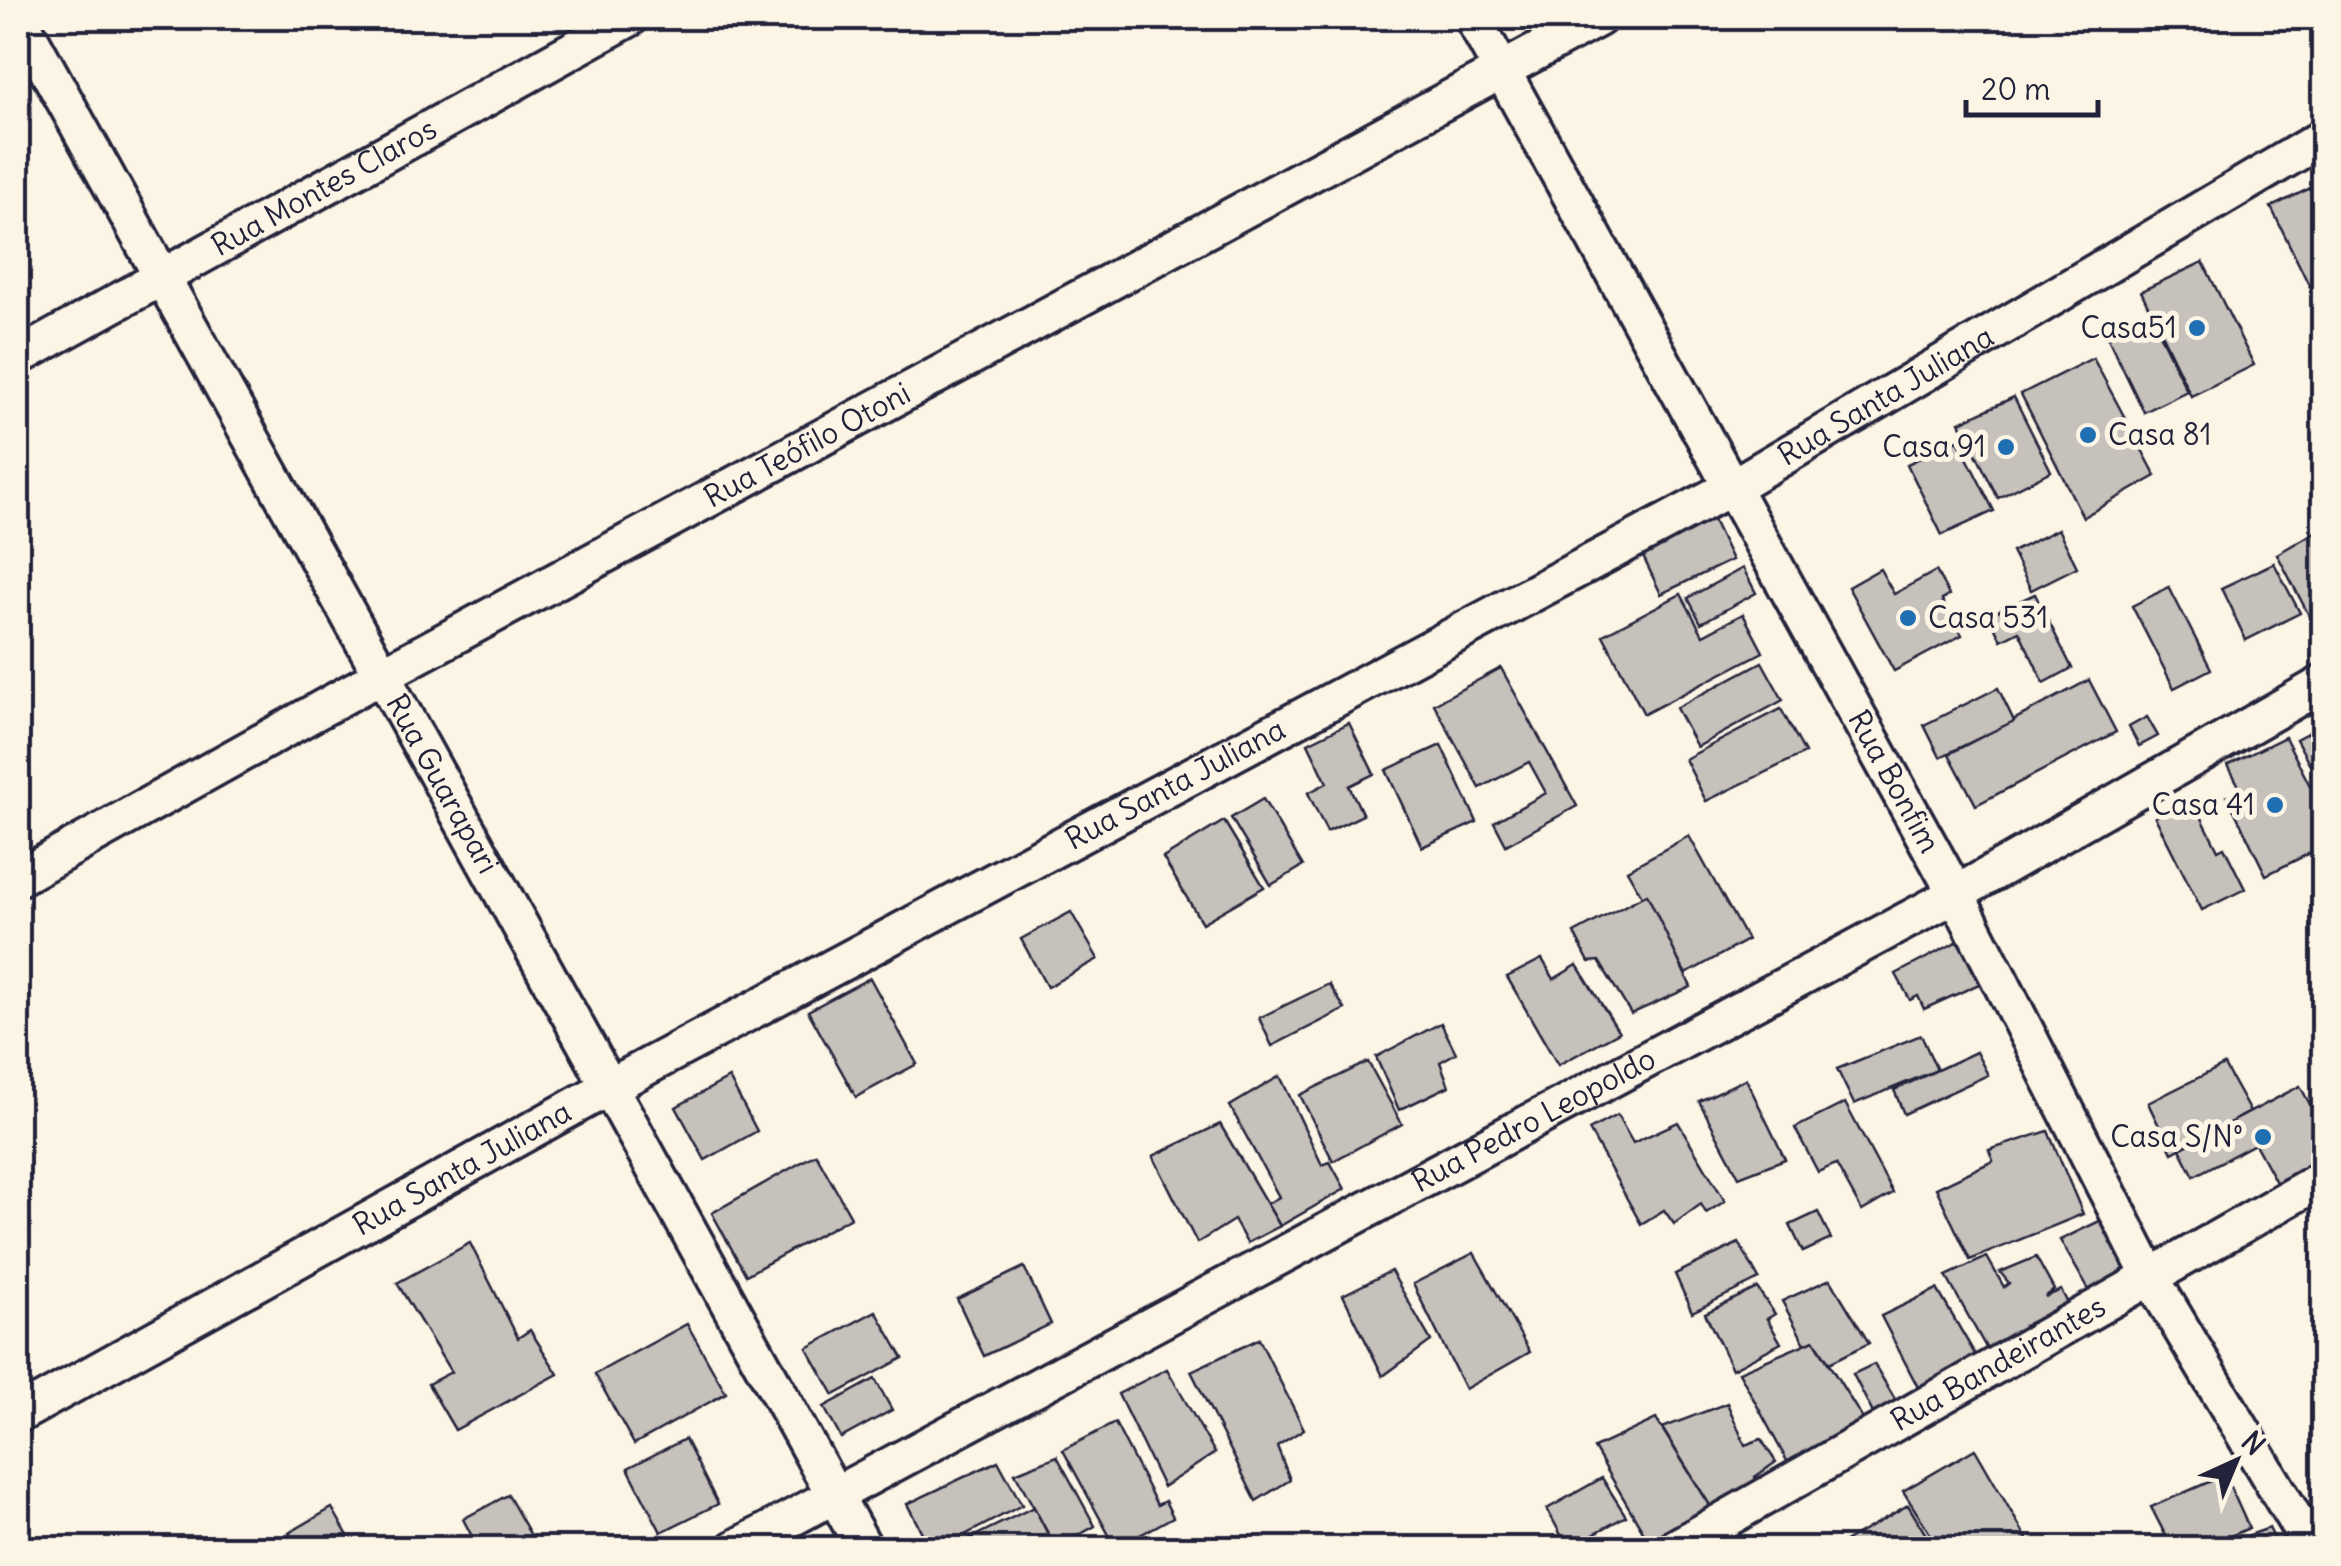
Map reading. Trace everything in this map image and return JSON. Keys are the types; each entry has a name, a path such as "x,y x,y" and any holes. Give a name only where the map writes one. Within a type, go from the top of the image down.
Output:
{"street":[{"name":"Rua Guarapari","path":"19,18 864,1548"},
{"name":"Rua Montes Claros","path":"18,357 630,18"},
{"name":"Rua Bonfim","path":"1472,18 1956,894 2150,1276 2312,1548"},
{"name":"Rua Teófilo Otoni","path":"18,878 380,676 1598,18"},
{"name":"Rua Santa Juliana","path":"18,1414 609,1087 1732,487 2324,136"},
{"name":"Rua Pedro Leopoldo","path":"736,1548 1956,894 2324,683"},
{"name":"Rua Bandeirantes","path":"1675,1548 2324,1178"}],"building":[{"path":"2324,183 2324,316 2271,207"},
{"name":"Casa51","path":"2203,262 2254,365 2191,396 2141,291"},
{"path":"2151,317 2187,391 2144,412 2108,338"},
{"name":"Casa 81","path":"2093,358 2156,476 2083,517 2021,394"},
{"name":"Casa 91","path":"2014,397 2051,471 1998,498 1960,422"},
{"path":"1958,440 1994,511 1942,535 1907,464"},
{"path":"1710,514 1732,560 1661,594 1639,548"},
{"path":"2324,527 2324,627 2317,631 2277,554"},
{"path":"2058,529 2077,567 2031,590 2012,552"},
{"path":"2274,563 2300,613 2246,640 2221,588"},
{"path":"1743,568 1756,593 1701,623 1688,598"},
{"name":"Casa 531","path":"1880,569 1894,594 1936,571 1949,595 1942,600 1962,635 1894,671 1848,587"},
{"path":"2169,587 2211,669 2174,688 2132,606"},
{"path":"1681,594 1703,635 1743,614 1763,652 1644,714 1603,635"},
{"path":"2035,594 2072,668 2044,683 2019,631 2001,640 1989,615"},
{"path":"1762,662 1783,700 1697,747 1676,708"},
{"path":"1501,668 1577,806 1506,845 1494,822 1546,793 1529,762 1480,788 1434,704"},
{"path":"2089,680 2116,732 1976,805 1949,754"},
{"path":"1998,688 2014,721 1940,757 1924,725"},
{"path":"1781,709 1805,753 1706,801 1685,759"},
{"path":"2147,717 2158,736 2139,746 2129,727"},
{"path":"1349,723 1374,774 1349,786 1363,815 1327,832 1308,793 1327,783 1308,743"},
{"path":"2324,724 2324,790 2296,739"},
{"name":"Casa 41","path":"2285,737 2324,813 2324,846 2266,875 2227,796 2241,790 2228,765"},
{"path":"1441,745 1477,822 1422,847 1386,770"},
{"path":"2192,798 2218,850 2224,847 2245,889 2202,910 2155,817"},
{"path":"1263,799 1303,866 1271,885 1231,818"},
{"path":"1224,821 1264,887 1202,923 1163,858"},
{"path":"1689,836 1747,940 1686,974 1627,870"},
{"path":"1647,894 1691,987 1631,1014 1599,961 1589,962 1574,933"},
{"path":"1071,912 1098,959 1047,987 1021,939"},
{"path":"1960,940 1988,980 1924,1009 1918,996 1910,1000 1896,974"},
{"path":"1542,959 1554,979 1577,965 1619,1032 1558,1065 1507,977"},
{"path":"870,978 917,1064 856,1097 808,1011"},
{"path":"1329,984 1345,1009 1272,1046 1259,1018"},
{"path":"1441,1023 1456,1053 1440,1062 1449,1086 1399,1110 1376,1057"},
{"path":"1921,1035 1937,1070 1854,1104 1837,1069"},
{"path":"1976,1052 1988,1075 1904,1114 1894,1090"},
{"path":"1368,1062 1402,1124 1333,1161 1300,1095"},
{"path":"2224,1065 2250,1112 2172,1153 2148,1103"},
{"path":"1280,1076 1322,1165 1330,1162 1345,1189 1280,1226 1267,1204 1279,1197 1230,1106"},
{"path":"729,1078 757,1131 705,1160 676,1107"},
{"path":"1746,1079 1785,1159 1739,1177 1699,1101"},
{"name":"Casa S/N°","path":"2300,1086 2324,1130 2324,1173 2283,1195 2255,1144 2194,1176 2180,1149"},
{"path":"1845,1103 1893,1193 1862,1211 1836,1164 1818,1172 1795,1128"},
{"path":"1617,1115 1633,1143 1678,1122 1725,1201 1706,1213 1701,1204 1674,1224 1664,1210 1641,1224 1589,1130"},
{"path":"1220,1124 1280,1226 1247,1243 1234,1220 1197,1243 1153,1156"},
{"path":"2048,1131 2083,1214 1970,1260 1936,1188 1993,1161 1989,1150"},
{"path":"816,1154 851,1217 746,1275 712,1213"},
{"path":"1818,1212 1831,1239 1803,1252 1790,1225"},
{"path":"2110,1216 2135,1266 2090,1292 2060,1240"},
{"path":"470,1243 518,1338 530,1330 558,1374 455,1430 428,1384 451,1372 397,1283"},
{"path":"1739,1243 1759,1279 1692,1312 1675,1274"},
{"path":"1474,1253 1530,1352 1465,1389 1413,1284"},
{"path":"1987,1257 2004,1287 2009,1283 2000,1272 2036,1257 2054,1290 2045,1297 2061,1290 2074,1315 2048,1329 2041,1318 2024,1325 2032,1338 1993,1360 1946,1276"},
{"path":"1024,1267 1051,1324 984,1356 957,1299"},
{"path":"1391,1271 1431,1341 1383,1376 1343,1295"},
{"path":"1830,1279 1869,1343 1829,1363 1814,1340 1805,1344 1782,1301"},
{"path":"1757,1288 1775,1314 1767,1319 1781,1343 1732,1369 1705,1313"},
{"path":"1937,1289 1979,1361 1921,1393 1881,1316"},
{"path":"876,1311 903,1358 834,1395 807,1348"},
{"path":"687,1324 726,1393 634,1444 595,1374"},
{"path":"1259,1339 1304,1429 1277,1446 1290,1480 1256,1501 1191,1371"},
{"path":"1814,1340 1869,1429 1793,1472 1739,1372"},
{"path":"1874,1364 1902,1411 1878,1423 1853,1374"},
{"path":"1167,1369 1215,1453 1163,1487 1118,1394"},
{"path":"875,1379 892,1410 841,1438 824,1407"},
{"path":"1727,1403 1745,1445 1761,1439 1776,1462 1755,1477 1761,1489 1714,1512 1662,1428"},
{"path":"1656,1419 1714,1512 1651,1545 1594,1448"},
{"path":"1115,1423 1157,1505 1165,1501 1173,1517 1116,1548 1063,1450"},
{"path":"685,1439 718,1504 661,1532 628,1468"},
{"path":"1975,1449 2032,1548 1939,1548 1903,1491"},
{"path":"1057,1456 1095,1526 1056,1548 1015,1473"},
{"path":"998,1461 1022,1505 940,1548 930,1548 907,1504"},
{"path":"2225,1475 2249,1528 2203,1548 2172,1548 2151,1507"},
{"path":"1602,1478 1626,1516 1568,1548 1547,1509"},
{"path":"508,1495 538,1548 478,1548 463,1519"},
{"path":"1908,1505 1934,1548 1843,1548 1841,1544"},
{"path":"1034,1507 1054,1546 950,1548"},
{"path":"332,1508 355,1548 298,1548 289,1533"},
{"path":"2269,1528 2279,1548 2213,1548"}],"place":[{"name":"Casa51","path":"2197,328"},
{"name":"Casa 81","path":"2088,435"},
{"name":"Casa 91","path":"2006,447"},
{"name":"Casa 531","path":"1908,618"},
{"name":"Casa 41","path":"2275,805"},
{"name":"Casa S/N°","path":"2263,1137"}]}
